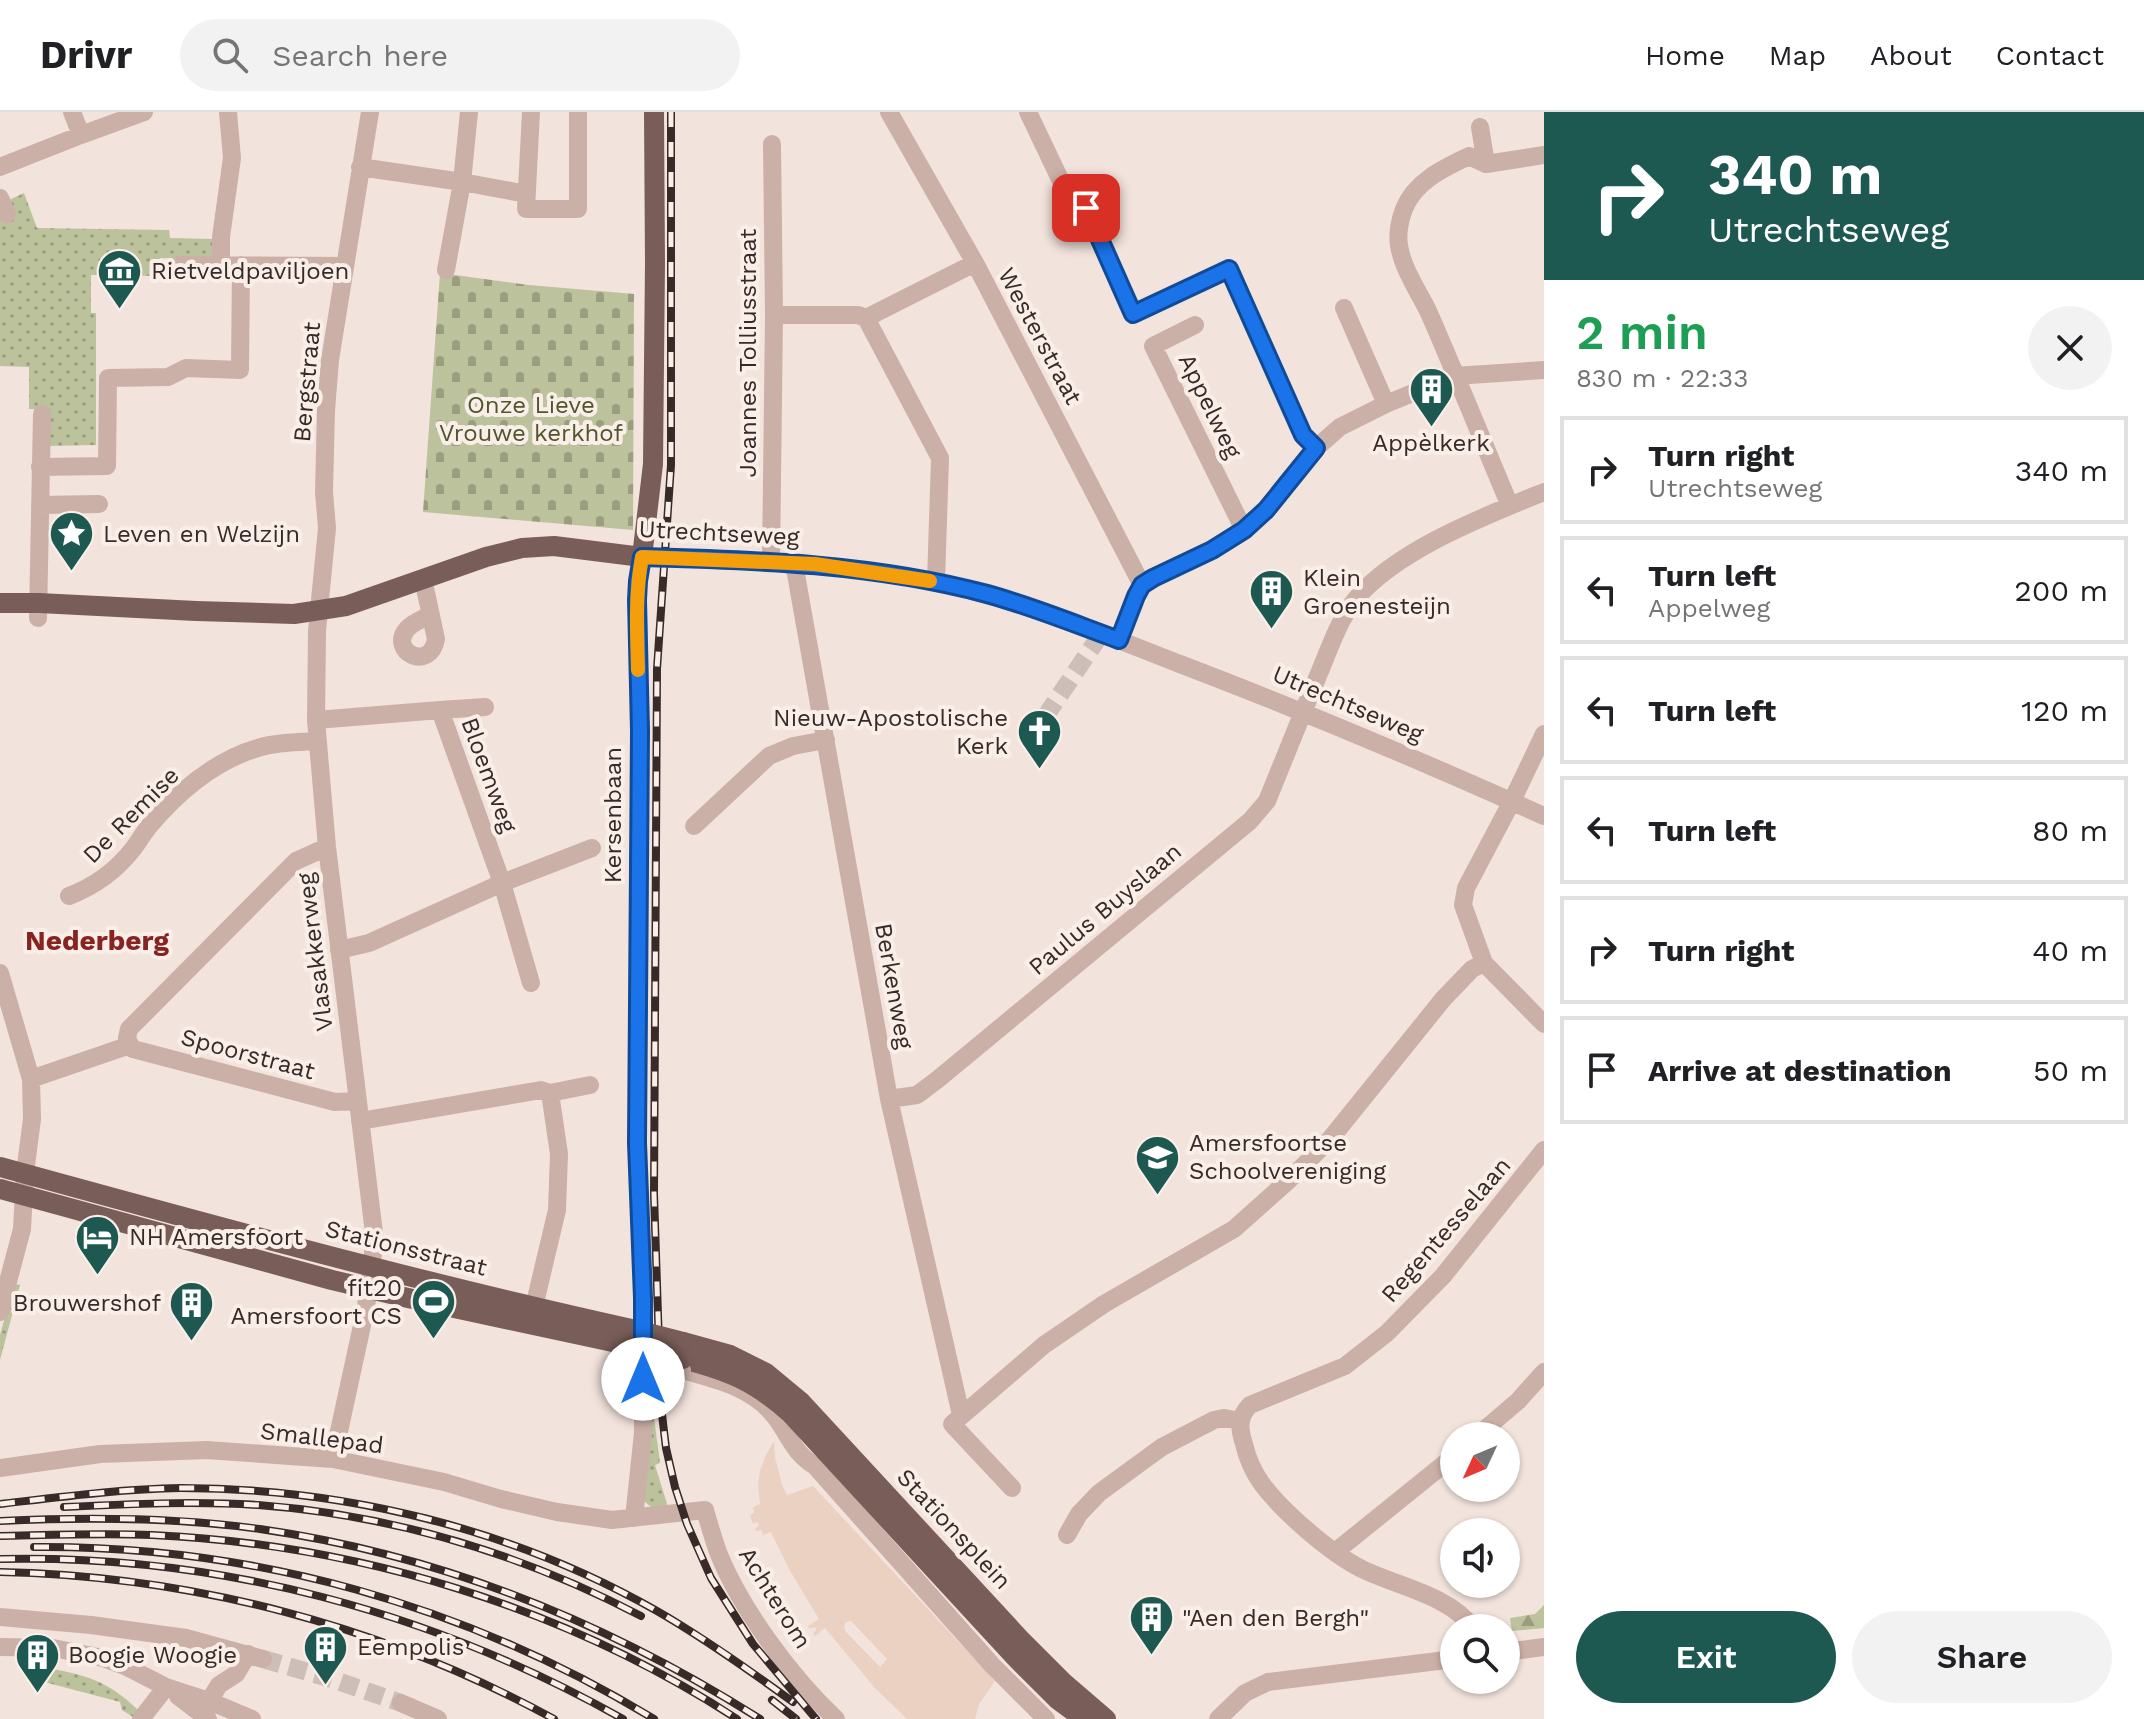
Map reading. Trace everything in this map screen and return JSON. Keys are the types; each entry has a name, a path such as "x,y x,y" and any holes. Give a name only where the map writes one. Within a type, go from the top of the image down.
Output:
{"main road":[{"name":"Kersenbaan","path":"642,557 653,464 654,112"},
{"name":"Utrechtseweg","path":"0,603 39,610 294,614 346,606 486,557 522,548 554,546 642,557"},
{"name":"Stationsstraat","path":"0,1167 188,1219 534,1307 636,1345"},
{"name":"Stationsstraat","path":"0,1189 369,1289 683,1357"},
{"name":"Stationsplein","path":"683,1357 730,1355 766,1373 801,1402 1027,1646 1106,1719"},
{"name":"Stationsplein","path":"683,1357 735,1375 769,1395 790,1413 1015,1657 1058,1700 1084,1719"}],"street":[{"path":"72,112 81,135"},
{"path":"0,167 144,112"},
{"path":"221,265 221,237 232,158 228,112"},
{"name":"Bergstraat","path":"319,609 327,528 324,492 330,360 370,112"},
{"path":"446,270 462,182 469,112"},
{"path":"531,112 526,209 578,209 578,112"},
{"name":"Westerstraat","path":"889,112 975,263 1142,585"},
{"path":"1028,112 1068,196"},
{"path":"1480,127 1486,164"},
{"name":"Joannes Tolliusstraat","path":"771,562 774,315 772,144"},
{"path":"1510,506 1399,246 1399,226 1409,198 1438,171 1469,156 1486,164 1544,155"},
{"path":"360,167 527,194"},
{"path":"1086,208 1133,314 1229,269 1303,435 1316,448"},
{"path":"866,318 975,263"},
{"path":"179,265 344,266"},
{"path":"40,467 107,466 108,378 168,377 186,368 240,370 241,265"},
{"path":"1344,308 1386,404"},
{"path":"774,315 858,315 866,318 940,458 936,582"},
{"name":"Appelweg","path":"1195,325 1153,346 1244,530"},
{"path":"1119,640 1142,585 1212,550 1244,530 1266,510 1316,448 1340,427 1454,376 1544,370"},
{"path":"39,610 42,414"},
{"name":"Paulus Buyslaan","path":"889,1099 917,1095 937,1080 1250,821 1267,801 1336,632 1354,601 1374,581 1442,537 1544,492"},
{"path":"40,505 99,504"},
{"name":"Utrechtseweg","path":"642,557 794,563 936,582 989,594 1303,711 1544,816"},
{"name":"Kersenbaan","path":"634,1518 643,1433 643,1298 637,1143 640,731 637,600 642,557"},
{"name":"Berkenweg","path":"794,563 889,1099 956,1420"},
{"path":"423,579 430,615"},
{"name":"Vlasakkerweg","path":"319,609 317,741 374,1233 369,1289 333,1459"},
{"path":"440,710 485,707"},
{"name":"Bloemweg","path":"316,720 440,710 502,883 531,983"},
{"path":"1544,734 1466,888 1463,905 1484,963 1544,1024"},
{"path":"694,826 769,756 793,746 826,740"},
{"name":"De Remise","path":"69,896 109,875 163,811 186,789 223,762 262,746 317,741"},
{"path":"31,1079 130,1045 127,1038 129,1029 296,861 327,847"},
{"path":"339,950 369,943 502,883 592,848"},
{"path":"1012,1488 956,1420 1044,1345 1104,1304 1234,1229 1331,1138 1444,998 1472,969 1484,963"},
{"path":"0,973 31,1079 32,1119 23,1223 0,1312"},
{"name":"Spoorstraat","path":"130,1045 133,1049 335,1102 357,1101"},
{"path":"360,1121 541,1090 550,1093 590,1085"},
{"path":"534,1307 557,1210 559,1154 550,1093"},
{"name":"Regentesselaan","path":"1240,1421 1246,1409 1256,1401 1345,1366 1387,1333 1443,1276 1544,1150"},
{"path":"15,1257 34,1261"},
{"name":"Stationsplein","path":"683,1357 762,1404 777,1419 800,1456 815,1466 975,1646 1046,1719"},
{"path":"1493,1422 1544,1372"},
{"name":"Stationsplein","path":"766,1373 811,1451 815,1466"},
{"path":"1067,1535 1079,1514 1099,1493 1162,1447 1214,1420 1240,1421 1246,1454 1261,1483 1302,1526 1359,1568 1454,1608 1460,1614"},
{"name":"Smallepad","path":"0,1468 132,1452 207,1450 333,1459 444,1482 557,1512 612,1520 634,1518"},
{"path":"1335,1552 1440,1467"},
{"name":"Achterom","path":"634,1518 705,1510 718,1552 737,1590 792,1671 836,1719"},
{"path":"0,1617 186,1638 256,1657 219,1685 208,1710"},
{"path":"0,1647 53,1648 103,1658 125,1666 208,1710 252,1719"},
{"path":"1520,1650 1544,1647"},
{"path":"1218,1719 1245,1693 1268,1682 1440,1661"},
{"path":"141,1719 166,1687"},
{"path":"401,1703 438,1719"}],"green space":[{"path":"24,193 37,228 169,230 170,238 214,239 213,259 160,258 159,276 91,275 91,313 96,313 96,445 49,446 48,409 29,409 29,367 0,366 0,216 7,201"},
{"name":"Onze Lieve Vrouwe kerkhof","path":"440,273 634,294 633,530 423,512"},
{"path":"14,1284 20,1285 0,1360 0,1335"},
{"path":"653,1410 660,1463 655,1465 668,1507 651,1507 644,1501"},
{"path":"1544,1605 1544,1628 1520,1630 1520,1616 1535,1614"},
{"path":"42,1667 83,1676 116,1691 138,1710 136,1719 122,1710 120,1702 37,1680"}],"shaded area":[{"path":"774,1441 775,1457 787,1495 813,1486 995,1681 979,1704 975,1719 907,1719 874,1687 825,1628 815,1636 816,1628 810,1629 808,1626 819,1619 771,1532 763,1535 761,1530 756,1531 759,1524 753,1524 750,1515 754,1513 753,1507 760,1504 758,1485 765,1457","holes":["851,1621 887,1659 880,1667 845,1631 846,1622"]}],"tunnel":[{"path":"1045,717 1101,634"},
{"path":"263,1659 401,1703"}],"railway":[{"path":"671,112 671,465 657,669 654,1194 661,1406 675,1487 687,1524 711,1578 753,1644 816,1719"},
{"path":"0,1504 135,1490 243,1490 366,1505 427,1519 487,1536 602,1582 692,1632 793,1702"},
{"path":"64,1507 234,1504 358,1518 407,1528 503,1556 641,1616"},
{"path":"0,1521 98,1519 195,1522 260,1529 393,1556 520,1597 582,1623 643,1652 760,1719"},
{"path":"0,1536 133,1534 229,1541 306,1552 382,1568 457,1588 602,1644 671,1679 737,1719"},
{"path":"34,1547 116,1549 197,1557 277,1570 356,1590 433,1614 509,1644 582,1679 654,1719"},
{"path":"0,1559 82,1560 163,1567 243,1579 322,1597 400,1620 476,1648 551,1681 623,1719"},
{"path":"0,1572 144,1584 286,1612 423,1657 554,1719"},
{"path":"772,1700 796,1719"}],"slow traffic":[{"path":"638,670 637,600 642,557 815,564 930,581"}],"place":[{"name":"Rietveldpaviljoen","path":"120,310"},
{"name":"Appèlkerk","path":"1431,428"},
{"name":"Leven en Welzijn","path":"72,573"},
{"name":"Klein Groenesteijn","path":"1272,631"},
{"name":"Nieuw-Apostolische Kerk","path":"1039,771"},
{"name":"Amersfoortse Schoolvereniging","path":"1158,1196"},
{"name":"NH Amersfoort","path":"98,1276"},
{"name":"fit20 Amersfoort CS","path":"433,1341"},
{"name":"Brouwershof","path":"192,1342"},
{"name":"\"Aen den Bergh\"","path":"1151,1657"},
{"name":"Eempolis","path":"326,1686"},
{"name":"Boogie Woogie","path":"37,1694"}],"district":[{"name":"Nederberg","path":"97,940"}],"route":[{"path":"643,1379 637,1143 640,731 637,600 642,557 815,564 936,582 989,594 1119,640 1142,585 1212,550 1244,530 1266,510 1316,448 1303,435 1229,269 1133,314 1086,208"}]}
